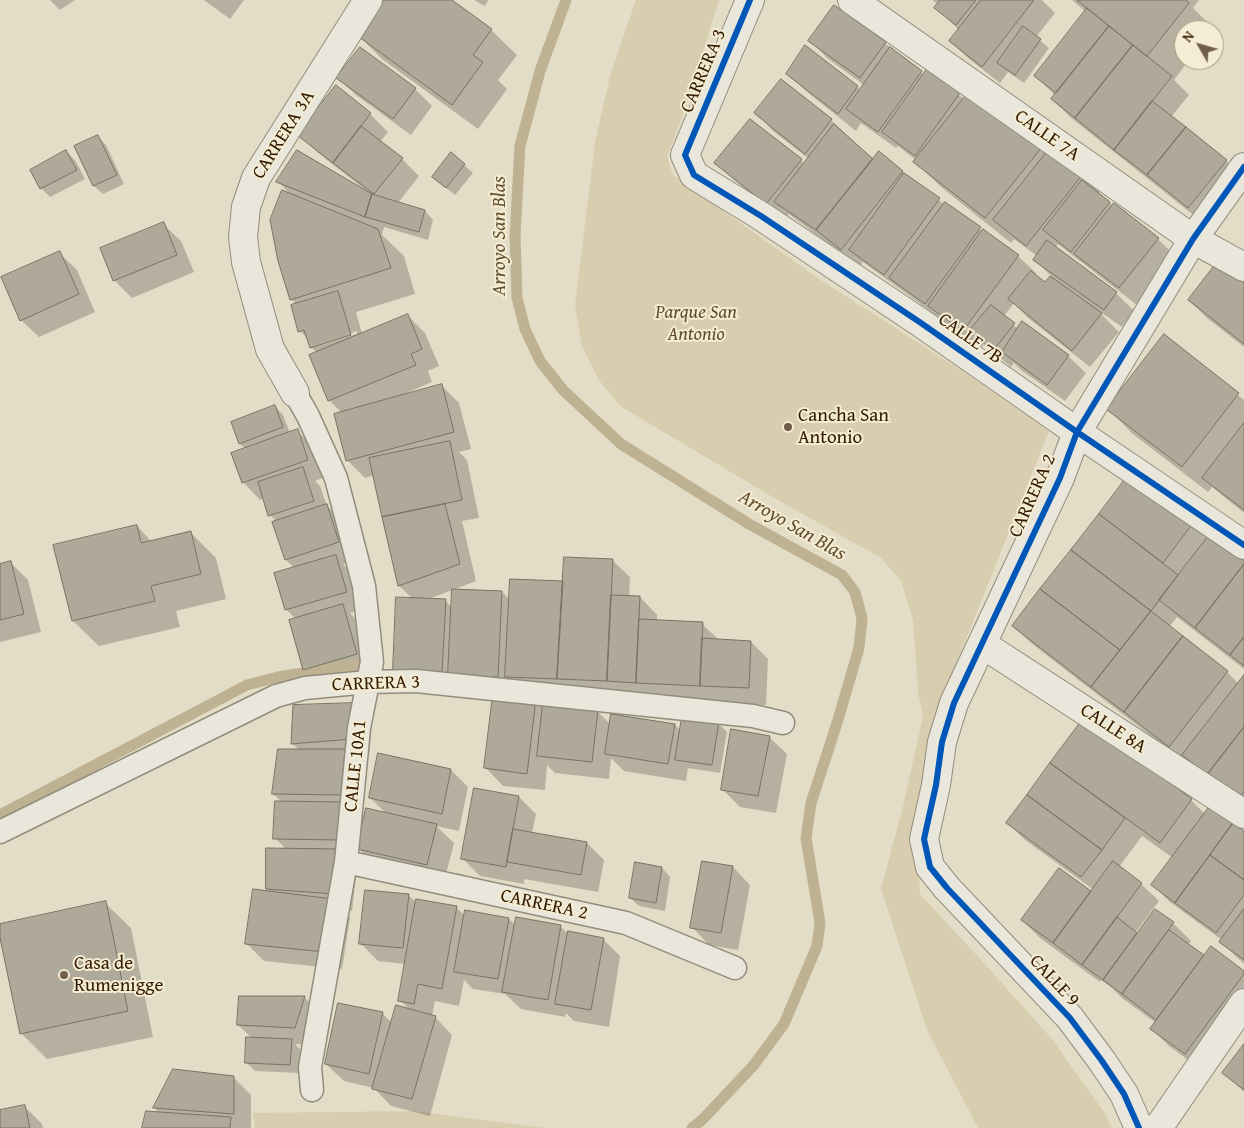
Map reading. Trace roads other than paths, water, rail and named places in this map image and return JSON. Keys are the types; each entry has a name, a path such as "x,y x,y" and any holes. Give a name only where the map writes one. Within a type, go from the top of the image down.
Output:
{"street":[{"name":"CARRERA 3A","path":"295,393 270,349 246,262 243,237 246,207 256,178 368,0"},
{"name":"CARRERA 3","path":"685,155 750,0"},
{"name":"CALLE 7A","path":"862,2 1193,239 1244,267"},
{"name":"CALLE 7B","path":"685,155 694,175 761,216 921,323 1244,545"},
{"name":"CARRERA 2","path":"930,867 924,839 936,785 942,742 954,703 1060,478 1077,432 1193,239 1244,168"},
{"name":"CALLE 8A","path":"982,644 1244,814"},
{"name":"CALLE 9","path":"930,867 947,888 1070,1018 1102,1060 1124,1094 1139,1128"},
{"path":"1158,1128 1244,1003"}],"lane":[{"name":"CALLE 10A1","path":"295,393 308,416 336,478 364,586 372,662 360,728 346,862 310,1067 312,1090"},
{"name":"CARRERA 3","path":"0,832 276,696 305,688 368,682 416,681 752,716 783,722"},
{"name":"CARRERA 2","path":"346,862 626,923 735,968"}],"waterway":[{"name":"Arroyo San Blas","path":"566,0 540,71 520,146 515,236 517,298 525,329 540,361 563,390 621,444 749,524 842,575 855,592 862,618 859,648 811,803 806,838 820,923 817,946 784,1024 753,1066 702,1120 692,1128"},
{"path":"0,815 247,685 278,677 372,662"}],"place":[{"name":"Cancha San Antonio","path":"788,427"},
{"name":"Casa de Rumenigge","path":"64,975"}],"park label":[{"name":"Parque San Antonio","path":"696,324"}]}
